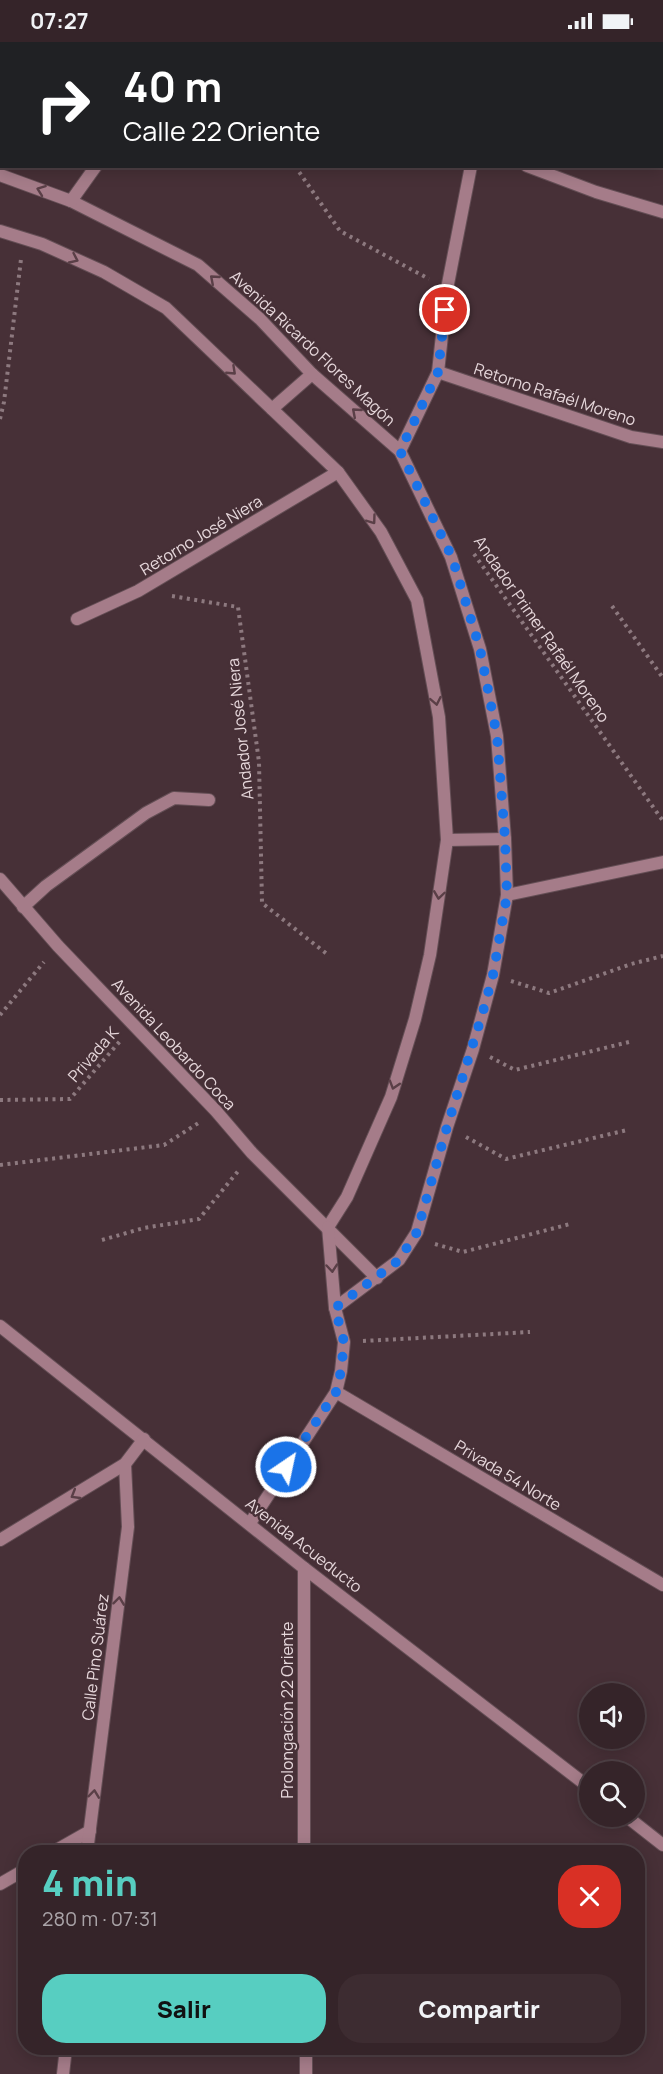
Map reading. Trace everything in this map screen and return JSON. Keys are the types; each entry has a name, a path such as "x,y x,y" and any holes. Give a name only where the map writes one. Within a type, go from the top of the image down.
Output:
{"street":[{"path":"71,201 95,168"},
{"path":"400,451 438,372 447,289 471,168"},
{"path":"532,168 596,192 663,212"},
{"name":"Avenida Ricardo Flores Magón","path":"0,175 71,201 198,266 260,319 312,374 400,451 452,557 480,649 497,736 505,838 507,895 493,975 473,1049 447,1127 417,1232 399,1260 335,1308"},
{"path":"0,231 42,244 104,273 166,308 338,472 381,532 417,600 439,717 447,840 430,955 415,1019 391,1097 347,1197 328,1227 335,1308 344,1342 336,1392 250,1523"},
{"name":"Retorno Rafaél Moreno","path":"438,372 631,437 663,442"},
{"path":"272,408 312,374"},
{"name":"Retorno José Niera","path":"77,619 138,591 338,472"},
{"path":"23,907 46,886 146,813 174,798 209,800"},
{"path":"447,840 505,838"},
{"path":"507,895 663,862"},
{"name":"Avenida Leobardo Coca","path":"0,879 58,946 216,1111 252,1153 377,1278"},
{"name":"Avenida Acueducto","path":"0,1326 144,1438 304,1568 579,1780"},
{"name":"Privada 54 Norte","path":"336,1392 663,1586"},
{"path":"0,1540 125,1464 144,1438"},
{"name":"Calle Pino Suárez","path":"88,1845 128,1527 125,1464"},
{"name":"Prolongación 22 Oriente","path":"304,1568 304,1845"},
{"path":"640,1827 663,1845"},
{"path":"65,1845 90,1831"},
{"path":"0,1884 18,1874"},
{"path":"63,2074 65,2055"},
{"path":"306,2055 306,2074"}],"path":[{"path":"296,168 340,231 447,289"},
{"path":"0,419 24,238"},
{"name":"Andador Primer Rafaél Moreno","path":"473,553 663,821"},
{"name":"Andador José Niera","path":"138,591 238,607 259,762 262,903 327,954"},
{"path":"612,606 663,678"},
{"path":"0,1015 58,946"},
{"path":"493,975 549,993 631,964 663,956"},
{"name":"Privada K","path":"0,1100 70,1099 134,1026"},
{"path":"473,1049 515,1070 633,1041"},
{"path":"0,1165 164,1146 216,1111"},
{"path":"447,1127 506,1159 627,1130"},
{"path":"102,1240 144,1228 199,1219 252,1153"},
{"path":"417,1232 435,1245 463,1252 570,1224"},
{"path":"344,1342 530,1332"}],"route":[{"path":"286,1467 336,1392 344,1342 335,1308 399,1260 417,1232 447,1127 473,1049 493,975 507,895 497,736 480,649 452,557 400,451 438,372 445,310"}]}
